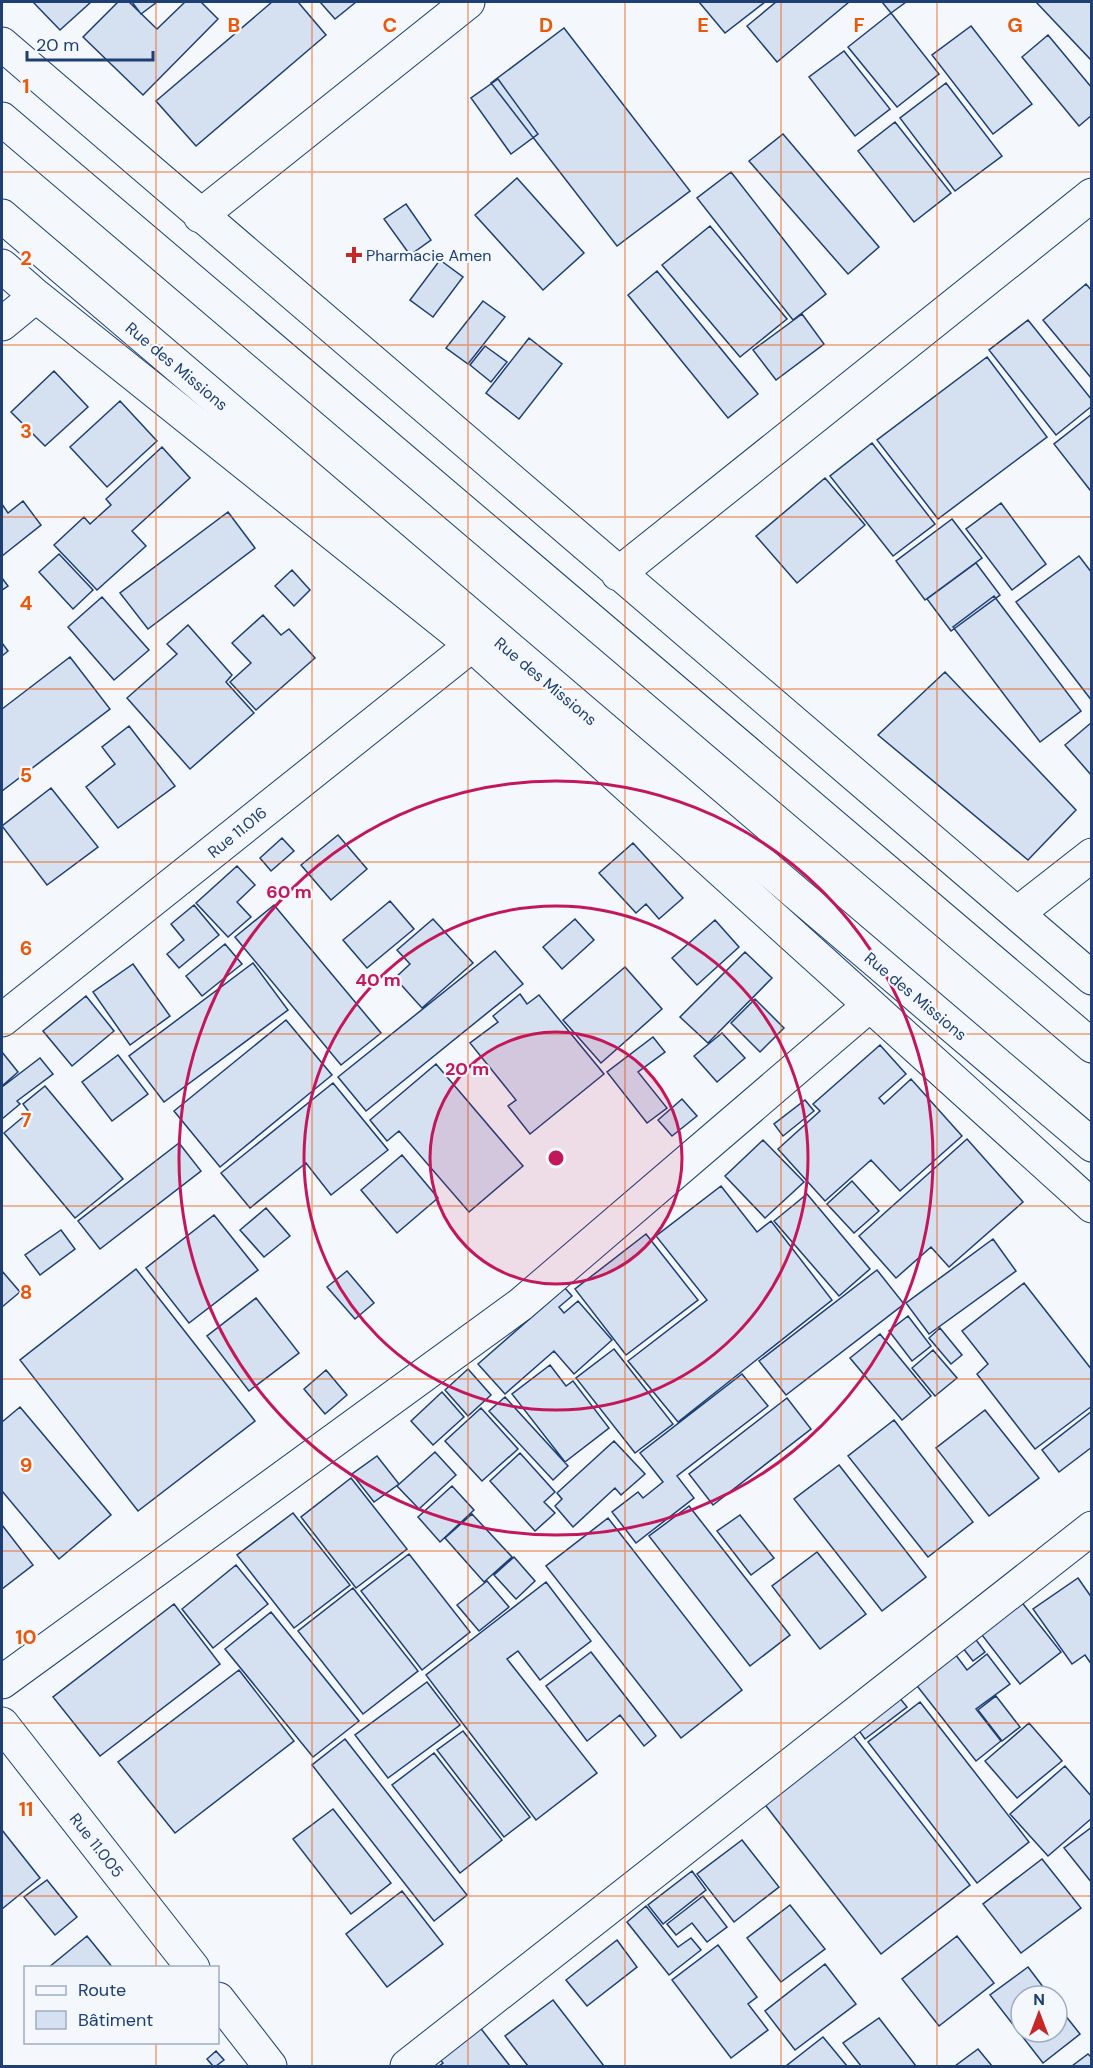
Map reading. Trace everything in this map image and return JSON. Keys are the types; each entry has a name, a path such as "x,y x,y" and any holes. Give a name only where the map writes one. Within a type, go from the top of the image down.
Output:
{"main road":[{"path":"200,216 468,2"},
{"path":"2,44 1092,978"},
{"path":"2,119 1092,1046"},
{"path":"618,574 1092,195"},
{"name":"Rue des Missions","path":"2,216 1092,1145"},
{"path":"2,266 36,296 472,645 1092,1206"},
{"path":"2,324 36,296"},
{"name":"Rue 11.016","path":"2,1020 472,645"},
{"path":"1018,913 1092,855"},
{"path":"2,1682 520,1305 870,1005"},
{"path":"407,2067 1092,1528"},
{"name":"Rue 11.005","path":"2,1724 191,1966"},
{"path":"219,2000 270,2067"}],"building":[{"path":"33,2 91,2 60,30"},
{"path":"118,2 129,2 157,29 185,2 201,2 218,19 143,95 83,37"},
{"path":"132,2 157,2 141,14"},
{"path":"272,2 298,2 326,35 196,146 156,101"},
{"path":"320,2 356,2 335,19"},
{"path":"699,2 765,2 725,33"},
{"path":"776,2 849,2 777,62 747,26"},
{"path":"882,2 906,2 891,13"},
{"path":"1036,2 1092,2 1092,61"},
{"path":"891,13 939,74 897,107 848,47"},
{"path":"971,26 1032,104 993,134 932,55"},
{"path":"564,28 690,191 617,246 491,83"},
{"path":"1048,35 1092,88 1092,115 1079,126 1022,57"},
{"path":"844,51 890,109 855,136 809,77"},
{"path":"498,79 538,134 511,154 471,98"},
{"path":"946,83 1002,156 955,191 900,118"},
{"path":"895,122 951,193 914,222 858,151"},
{"path":"783,134 879,247 848,274 749,161"},
{"path":"731,172 826,294 793,320 697,198"},
{"path":"517,178 584,253 543,290 475,215"},
{"path":"406,204 431,240 410,255 384,219"},
{"path":"710,226 787,319 740,357 662,265"},
{"path":"440,260 463,277 433,317 410,300"},
{"path":"657,271 758,394 728,418 628,295"},
{"path":"1086,284 1092,291 1092,379 1043,320"},
{"path":"483,301 505,317 468,364 446,348"},
{"path":"802,314 824,344 776,380 753,350"},
{"path":"1028,320 1092,400 1092,406 1056,435 989,350"},
{"path":"529,338 562,364 519,419 486,393"},
{"path":"485,346 507,362 491,382 470,365"},
{"path":"987,357 1047,437 938,519 877,440"},
{"path":"54,371 88,407 45,446 11,412"},
{"path":"120,401 157,441 107,487 70,447"},
{"path":"1092,414 1092,489 1090,490 1054,444"},
{"path":"872,443 935,524 893,556 830,476"},
{"path":"162,447 190,478 132,531 146,546 97,590 54,545 84,517 90,524 111,505 106,499"},
{"path":"825,478 865,525 797,583 756,536"},
{"path":"23,501 41,525 2,556 2,504 8,513"},
{"path":"1001,503 1046,564 1012,590 966,529"},
{"path":"228,512 255,548 148,629 120,593"},
{"path":"952,519 982,558 925,600 896,561"},
{"path":"59,554 93,590 73,609 39,572"},
{"path":"1079,556 1092,573 1092,701 1016,602"},
{"path":"976,563 1000,595 951,631 927,599"},
{"path":"292,570 310,590 294,606 275,586"},
{"path":"2,578 8,586 2,590"},
{"path":"994,596 1081,711 1040,742 953,627"},
{"path":"102,597 149,650 114,680 68,627"},
{"path":"263,615 281,635 289,629 315,658 256,710 230,682 251,663 232,643"},
{"path":"188,625 232,675 226,682 254,713 190,769 127,698 177,654 167,644"},
{"path":"2,643 8,651 2,656"},
{"path":"70,657 110,709 2,791 2,709"},
{"path":"945,672 1076,810 1028,860 878,735"},
{"path":"1092,722 1092,776 1065,745"},
{"path":"129,726 175,786 118,828 86,787 115,764 102,747"},
{"path":"51,788 98,847 47,885 2,826"},
{"path":"338,835 367,869 331,900 301,865"},
{"path":"282,838 294,851 271,871 260,858"},
{"path":"633,843 683,898 659,919 646,904 636,913 599,873"},
{"path":"237,866 255,885 237,902 251,917 228,937 196,903"},
{"path":"390,901 414,929 367,968 343,940"},
{"path":"194,905 219,935 179,968 167,954 184,940 171,924"},
{"path":"274,905 381,1033 341,1065 235,937"},
{"path":"433,919 473,963 422,1008 395,978 410,964 397,950"},
{"path":"575,919 594,940 562,969 543,947"},
{"path":"715,920 739,947 697,985 672,958"},
{"path":"225,944 242,964 202,996 186,976"},
{"path":"495,951 523,984 366,1111 338,1077"},
{"path":"745,952 772,978 708,1043 680,1017"},
{"path":"253,963 288,1010 164,1102 129,1056"},
{"path":"133,964 170,1016 130,1045 93,992"},
{"path":"625,967 662,1009 601,1063 563,1020"},
{"path":"520,994 527,1004 539,995 604,1074 530,1134 508,1106 516,1100 470,1043 498,1022 493,1016"},
{"path":"86,996 114,1031 72,1066 43,1031"},
{"path":"755,999 784,1028 760,1052 731,1023"},
{"path":"286,1020 332,1075 220,1167 174,1111"},
{"path":"722,1033 745,1058 717,1082 694,1056"},
{"path":"653,1037 665,1052 638,1072 667,1108 647,1123 607,1072"},
{"path":"880,1045 906,1074 879,1098 884,1104 911,1079 962,1136 900,1191 871,1160 825,1201 778,1149 820,1111 813,1104"},
{"path":"2,1052 18,1072 2,1086"},
{"path":"118,1055 148,1094 112,1121 82,1082"},
{"path":"40,1058 53,1074 17,1101 20,1104 2,1119 2,1087"},
{"path":"436,1064 523,1166 469,1212 399,1131 387,1141 370,1120"},
{"path":"333,1083 388,1150 331,1195 306,1163 250,1208 221,1173"},
{"path":"45,1086 123,1179 75,1218 4,1133 29,1112 23,1104"},
{"path":"682,1099 697,1116 672,1136 658,1120"},
{"path":"805,1100 814,1111 783,1136 774,1124"},
{"path":"967,1139 1023,1202 949,1267 931,1247 896,1278 859,1236"},
{"path":"763,1140 804,1182 765,1218 725,1176"},
{"path":"179,1143 201,1171 100,1249 78,1221"},
{"path":"402,1155 438,1198 397,1233 361,1190"},
{"path":"852,1181 879,1211 854,1233 827,1204"},
{"path":"721,1186 757,1232 771,1221 832,1300 678,1422 628,1361 707,1300 656,1236"},
{"path":"807,1194 870,1269 839,1296 774,1221"},
{"path":"266,1208 290,1236 264,1257 240,1230"},
{"path":"214,1215 258,1270 189,1323 146,1268"},
{"path":"61,1230 75,1249 40,1275 25,1255"},
{"path":"646,1234 698,1300 626,1355 575,1289"},
{"path":"993,1239 1016,1271 929,1334 906,1303"},
{"path":"136,1269 255,1421 138,1511 20,1360"},
{"path":"877,1270 904,1304 786,1395 759,1361"},
{"path":"2,1271 20,1292 2,1307"},
{"path":"347,1271 374,1303 355,1319 327,1287"},
{"path":"1024,1283 1092,1370 1092,1406 1035,1449 977,1374 988,1364 962,1331"},
{"path":"565,1288 572,1296 559,1307 564,1313 578,1301 612,1340 574,1374 554,1351 505,1394 478,1364"},
{"path":"256,1298 299,1353 249,1391 207,1336"},
{"path":"908,1316 931,1346 912,1361 889,1331"},
{"path":"940,1328 962,1355 951,1364 929,1338"},
{"path":"880,1334 931,1396 902,1420 850,1358"},
{"path":"614,1349 673,1424 635,1453 576,1378"},
{"path":"933,1350 957,1378 935,1396 912,1368"},
{"path":"550,1365 566,1386 573,1381 609,1428 565,1462 512,1394"},
{"path":"468,1369 491,1395 468,1416 445,1390"},
{"path":"326,1370 347,1395 325,1414 304,1389"},
{"path":"742,1374 768,1406 677,1476 694,1498 636,1543 612,1512 638,1492 643,1498 663,1482 640,1453"},
{"path":"442,1392 464,1417 433,1445 411,1421"},
{"path":"505,1397 568,1466 553,1480 489,1411"},
{"path":"787,1398 811,1429 713,1505 689,1474"},
{"path":"20,1407 111,1515 59,1559 2,1491 2,1422"},
{"path":"481,1408 518,1449 482,1481 445,1441"},
{"path":"985,1410 1039,1478 989,1516 936,1448"},
{"path":"1092,1411 1092,1447 1059,1472 1042,1450"},
{"path":"894,1420 973,1522 928,1557 848,1456"},
{"path":"614,1441 645,1474 621,1495 615,1488 573,1527 555,1506 562,1499 557,1493"},
{"path":"435,1452 456,1475 419,1509 397,1486"},
{"path":"520,1453 555,1492 544,1502 555,1513 535,1531 490,1481"},
{"path":"377,1456 399,1484 374,1502 352,1474"},
{"path":"839,1465 926,1577 882,1611 794,1499"},
{"path":"351,1478 407,1549 356,1588 301,1517"},
{"path":"452,1486 474,1510 440,1542 418,1517"},
{"path":"689,1506 790,1635 750,1666 649,1536"},
{"path":"293,1513 350,1585 294,1628 237,1555"},
{"path":"472,1514 512,1557 484,1582 445,1538"},
{"path":"740,1515 774,1558 751,1575 717,1531"},
{"path":"608,1518 742,1690 681,1738 546,1566"},
{"path":"2,1525 33,1565 2,1589"},
{"path":"817,1552 866,1614 820,1649 772,1586"},
{"path":"409,1554 470,1632 422,1670 361,1591"},
{"path":"514,1557 535,1581 516,1599 494,1575"},
{"path":"236,1565 268,1604 213,1648 182,1609"},
{"path":"1078,1578 1092,1598 1092,1665 1085,1655 1072,1664 1033,1609"},
{"path":"487,1581 509,1607 479,1631 457,1605"},
{"path":"546,1582 591,1641 540,1680 518,1651 507,1659 597,1773 536,1820 426,1675"},
{"path":"353,1588 418,1671 363,1714 298,1631"},
{"path":"1016,1595 1061,1652 1020,1684 975,1626"},
{"path":"174,1604 220,1664 100,1756 53,1697"},
{"path":"271,1612 359,1721 313,1757 225,1649"},
{"path":"971,1633 985,1652 973,1661 959,1643"},
{"path":"591,1652 656,1736 644,1746 620,1715 587,1741 546,1686"},
{"path":"955,1654 967,1670 987,1654 1010,1684 976,1709 1001,1741 976,1761 907,1673"},
{"path":"239,1670 294,1741 175,1833 118,1762"},
{"path":"886,1681 907,1707 865,1739 855,1725"},
{"path":"427,1682 460,1725 388,1778 355,1735"},
{"path":"996,1696 1020,1727 1002,1741 978,1710"},
{"path":"920,1702 1029,1842 977,1883 868,1742"},
{"path":"1029,1723 1062,1761 1017,1798 985,1761"},
{"path":"845,1725 970,1885 881,1954 756,1793"},
{"path":"463,1731 530,1817 504,1837 437,1750"},
{"path":"345,1739 467,1895 434,1921 312,1765"},
{"path":"434,1753 502,1840 460,1873 392,1785"},
{"path":"1065,1766 1092,1797 1092,1818 1048,1856 1010,1814"},
{"path":"333,1809 391,1883 351,1914 293,1839"},
{"path":"1092,1827 1092,1883 1064,1848"},
{"path":"2,1830 40,1878 2,1909"},
{"path":"742,1840 779,1887 734,1922 697,1874"},
{"path":"1042,1859 1081,1908 1021,1953 983,1904"},
{"path":"692,1871 706,1890 663,1924 648,1905"},
{"path":"47,1880 77,1917 55,1935 24,1897"},
{"path":"402,1891 443,1944 387,1987 346,1934"},
{"path":"703,1896 727,1927 707,1942 692,1923 676,1935 667,1924"},
{"path":"790,1905 825,1949 781,1982 747,1938"},
{"path":"646,1906 678,1947 691,1938 701,1950 669,1975 627,1922"},
{"path":"87,1936 111,1966 50,1966"},
{"path":"957,1936 994,1983 939,2026 902,1979"},
{"path":"617,1940 637,1967 587,2006 566,1980"},
{"path":"718,1945 757,1997 748,2004 768,2030 731,2058 672,1980"},
{"path":"825,1964 856,2004 795,2050 765,2011"},
{"path":"1028,1967 1041,1984 1009,1984 1009,2019 990,1995"},
{"path":"553,2000 604,2066 528,2066 505,2036"},
{"path":"879,2018 916,2066 861,2066 843,2043"},
{"path":"1069,2020 1080,2034 1069,2043"},
{"path":"475,2021 510,2066 439,2066 443,2063 434,2052"},
{"path":"823,2037 847,2066 786,2066"},
{"path":"1028,2044 1067,2044 1043,2063"},
{"path":"978,2049 992,2066 955,2066"},
{"path":"216,2051 224,2060 213,2066 207,2059"},
{"path":"1088,2054 1092,2058 1092,2066 1072,2066"}],"place":[{"name":"Pharmacie Amen","path":"354,255"}]}
